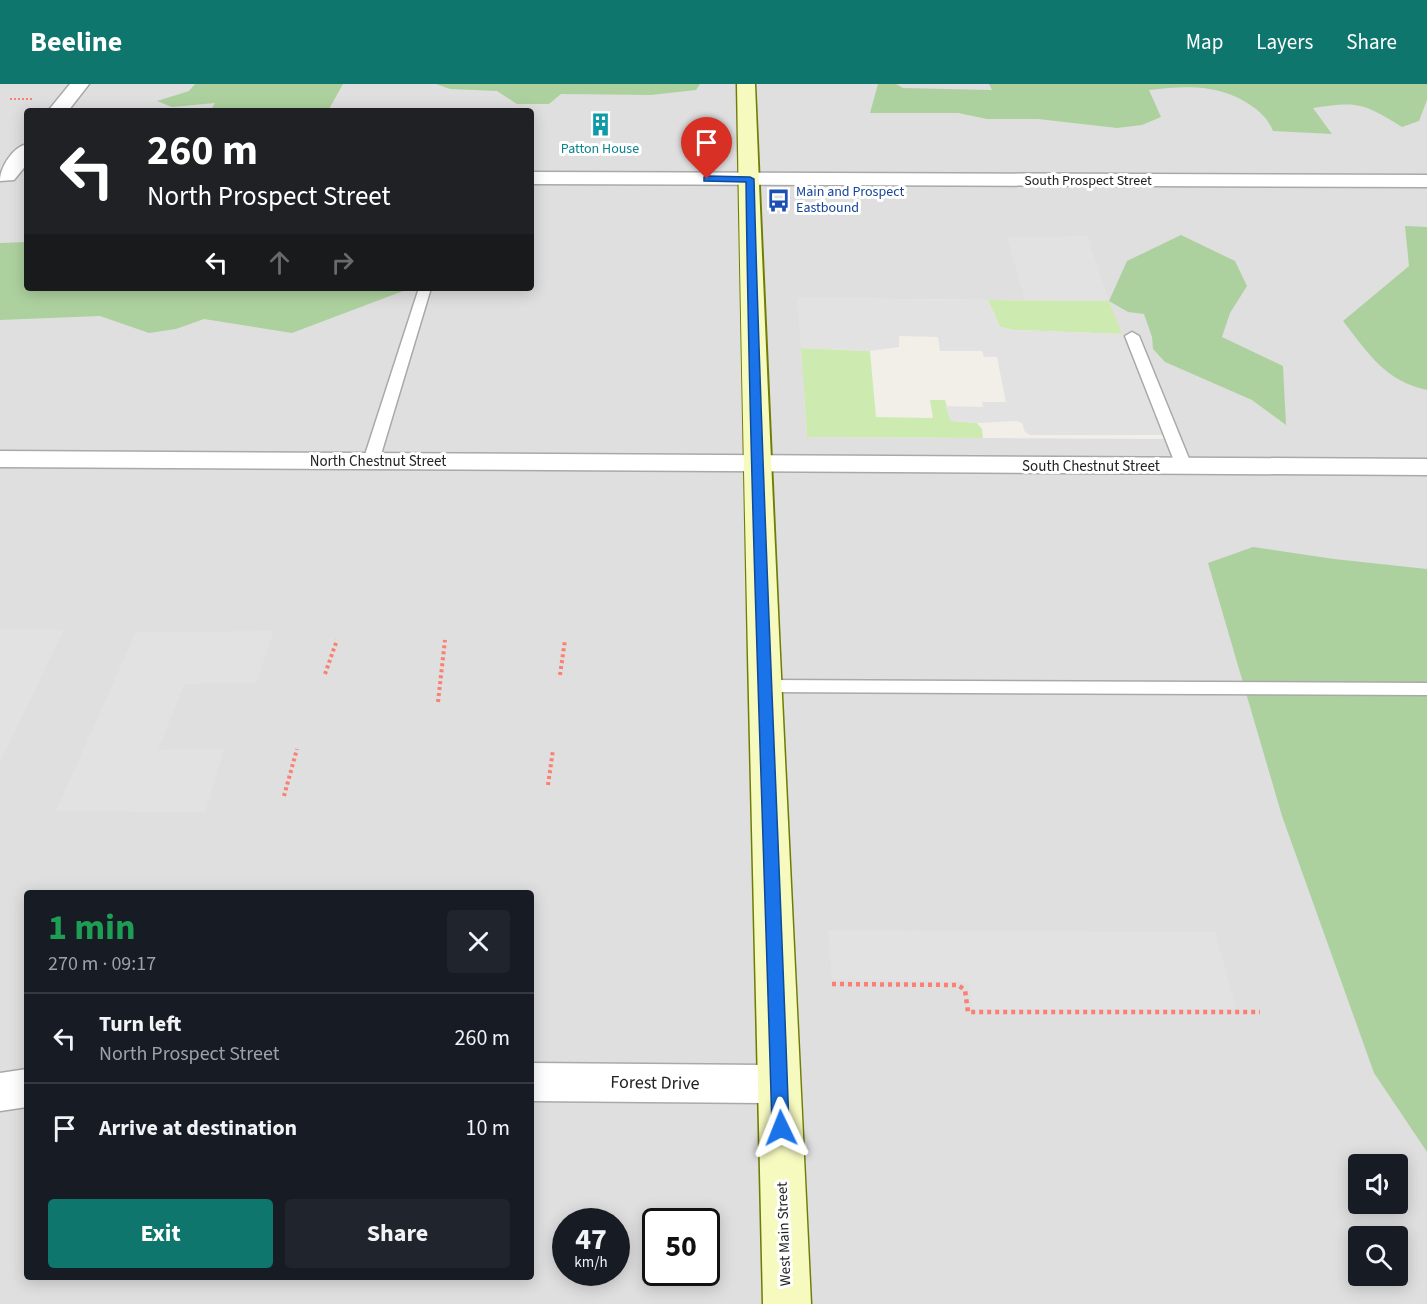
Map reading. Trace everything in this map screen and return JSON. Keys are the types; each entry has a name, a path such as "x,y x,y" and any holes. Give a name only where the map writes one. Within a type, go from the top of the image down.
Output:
{"main road":[{"name":"West Main Street","path":"746,84 756,465 766,686 787,1304"}],"street":[{"path":"60,108 80,84"},
{"path":"11,176 24,155"},
{"name":"South Prospect Street","path":"534,178 1427,182"},
{"name":"North Chestnut Street","path":"0,459 756,465"},
{"name":"South Chestnut Street","path":"756,465 1427,467"},
{"name":"Forest Drive","path":"534,1082 779,1084"},
{"path":"0,1092 24,1088"}],"lane":[{"path":"371,461 424,291"},
{"path":"1132,336 1184,466"},
{"path":"766,686 1427,689"}],"path":[{"path":"10,99 33,99"},
{"path":"325,674 337,640"},
{"path":"438,702 445,640"},
{"path":"560,675 565,640"},
{"path":"284,796 297,749"},
{"path":"548,784 553,750"},
{"path":"832,984 958,985 965,990 968,1012 1260,1012"}],"shaded area":[{"path":"0,84 1427,84 1427,1304 0,1304","holes":["798,298 1108,301 1165,439 807,437"]},
{"path":"1087,236 1109,301 1025,300 1007,238"},
{"path":"797,298 988,300 1000,327 1013,330 1122,334 1163,435 1030,435 1025,432 1022,423 1016,421 980,423 951,421 945,406 983,407 982,402 1006,402 997,357 984,357 982,351 940,351 938,337 899,336 899,347 870,351 801,348"},
{"path":"0,629 64,630 0,762"},
{"path":"274,631 256,682 184,684 158,750 224,749 205,812 56,811 136,632"},
{"path":"828,930 1215,932 1236,1009 973,1009 969,986 966,982 832,979"}],"green space":[{"path":"195,84 343,84 330,108 212,108 215,103 172,107 157,101 189,91"},
{"path":"436,84 700,84 696,90 651,95 561,94 549,104 517,104 497,91 450,89"},
{"path":"878,84 896,84 903,88 992,90 989,84 1427,84 1427,100 1419,121 1402,127 1360,106 1340,105 1313,108 1332,134 1273,131 1270,124 1256,109 1231,95 1206,88 1164,88 1149,90 1161,117 1142,125 1117,128 1038,119 987,119 958,113 870,113"},
{"path":"1405,226 1427,227 1427,390 1412,386 1389,373 1369,355 1343,321 1409,266"},
{"path":"1181,235 1235,261 1247,286 1230,313 1222,337 1283,366 1286,425 1252,400 1165,362 1153,349 1152,337 1144,314 1128,312 1109,301 1127,261"},
{"path":"24,242 24,291 403,291 292,333 204,319 176,329 149,333 100,316 0,320 0,243"},
{"path":"988,300 1109,301 1122,334 1013,330 1000,327"},
{"path":"801,348 870,351 876,417 933,418 930,400 945,400 951,421 977,423 982,429 983,438 807,437"},
{"path":"1253,547 1427,569 1427,1152 1374,1073 1282,816 1208,563"}],"place":[{"name":"Patton House","path":"600,125"},
{"name":"Main and Prospect Eastbound","path":"778,200"}],"route":[{"path":"707,179 750,179 756,465 781,1128"}]}
